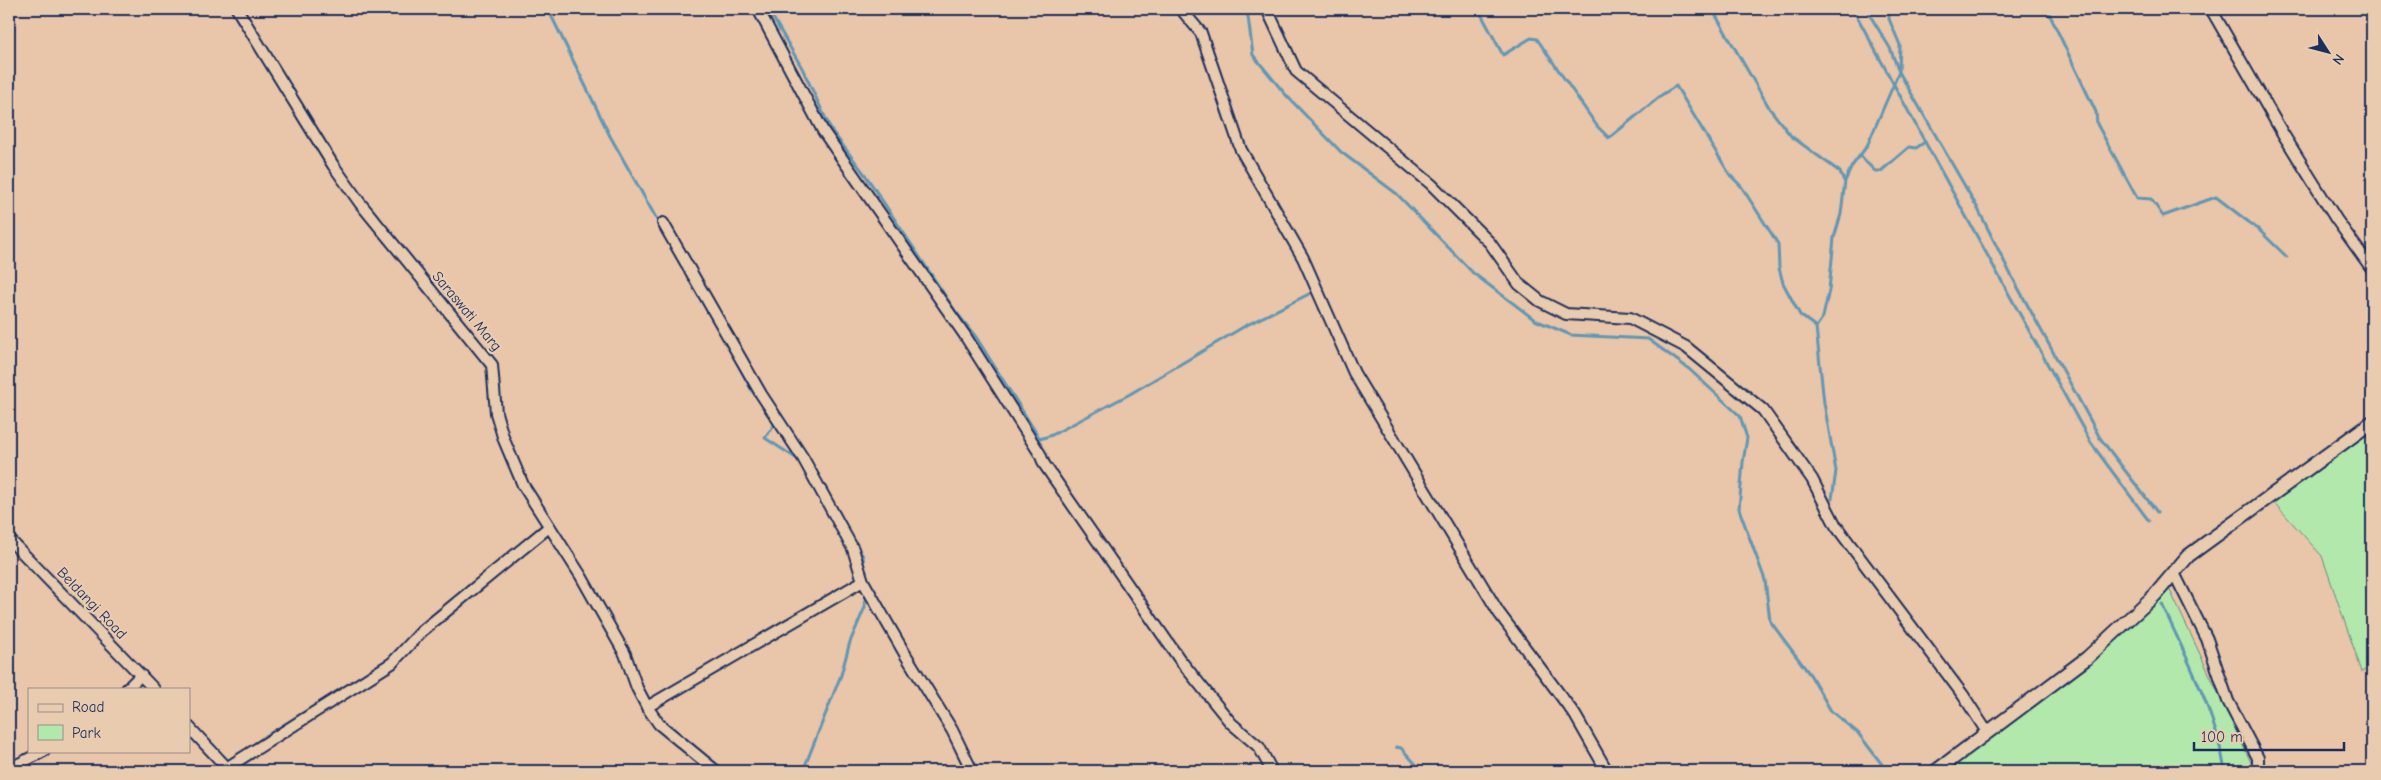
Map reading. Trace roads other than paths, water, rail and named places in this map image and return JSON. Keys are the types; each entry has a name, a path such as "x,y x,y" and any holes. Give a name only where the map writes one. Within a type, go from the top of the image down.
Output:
{"street":[{"name":"Saraswati Marg","path":"237,9 333,165 360,203 492,365 496,413 504,440 523,485 581,576 625,654 637,688 647,707 659,724 716,771"},
{"path":"758,9 823,131 964,334 1040,454 1044,464 1180,660 1231,723 1259,747 1272,771"},
{"path":"1181,9 1201,33 1241,150 1303,258 1354,373 1499,614 1575,716 1607,771"},
{"path":"1267,9 1296,71 1431,184 1490,243 1519,284 1540,301 1566,314 1630,318 1686,347 1763,410 1812,479 1836,526 1964,695 1987,732"},
{"path":"2211,9 2283,134 2336,219 2372,269"},
{"path":"663,224 756,386 808,466 853,549 863,580 905,654 952,730 972,771"},
{"path":"1936,771 2087,658 2155,596 2188,556 2372,422"},
{"path":"190,728 229,769 392,663 422,631 549,526"},
{"name":"Beldangi Road","path":"9,538 153,688"},
{"path":"2174,573 2207,640 2228,701 2258,758 2258,771"},
{"path":"647,707 863,580"},
{"path":"128,688 141,675"},
{"path":"9,769 42,752"}],"waterway":[{"path":"548,9 610,136 660,225"},
{"path":"768,9 802,68 831,130 866,176 956,312 976,337 1040,439 1052,435 1130,394 1245,326 1313,292"},
{"path":"1247,9 1253,55 1285,94 1341,152 1397,194 1473,273 1535,320 1571,335 1648,339 1689,369 1740,416 1747,438 1739,509 1765,580 1770,621 1811,676 1831,711 1858,733 1887,771"},
{"path":"1476,9 1481,14 1503,55 1531,38 1537,39 1597,126 1609,138 1663,94 1676,86 1730,175 1741,186 1778,244 1779,268 1783,283 1800,315 1816,327"},
{"path":"1712,9 1770,109 1791,136 1840,172 1844,181"},
{"path":"1853,9 1925,142"},
{"path":"1866,9 1890,48 1899,72 1977,207 2010,273 2100,438 2157,512"},
{"path":"1832,499 1836,471 1824,403 1816,327 1823,317 1829,290 1834,238 1841,214 1845,181 1852,166 1867,146 1899,72 1900,45 1889,19 1889,9"},
{"path":"2047,9 2096,112 2097,124 2137,198 2151,199 2163,216 2216,197 2259,230 2287,257"},
{"path":"1860,156 1875,171 1881,171 1909,147 1916,148 1925,142 2091,443 2149,521"},
{"path":"680,262 709,313"},
{"path":"734,357 752,391 760,401"},
{"path":"777,421 765,438 802,462"},
{"path":"856,546 863,556 864,570"},
{"path":"803,771 841,675 850,642 865,607 865,591"},
{"path":"2162,604 2190,665 2215,728 2225,771"},
{"path":"1396,747 1401,748 1422,771"}]}
